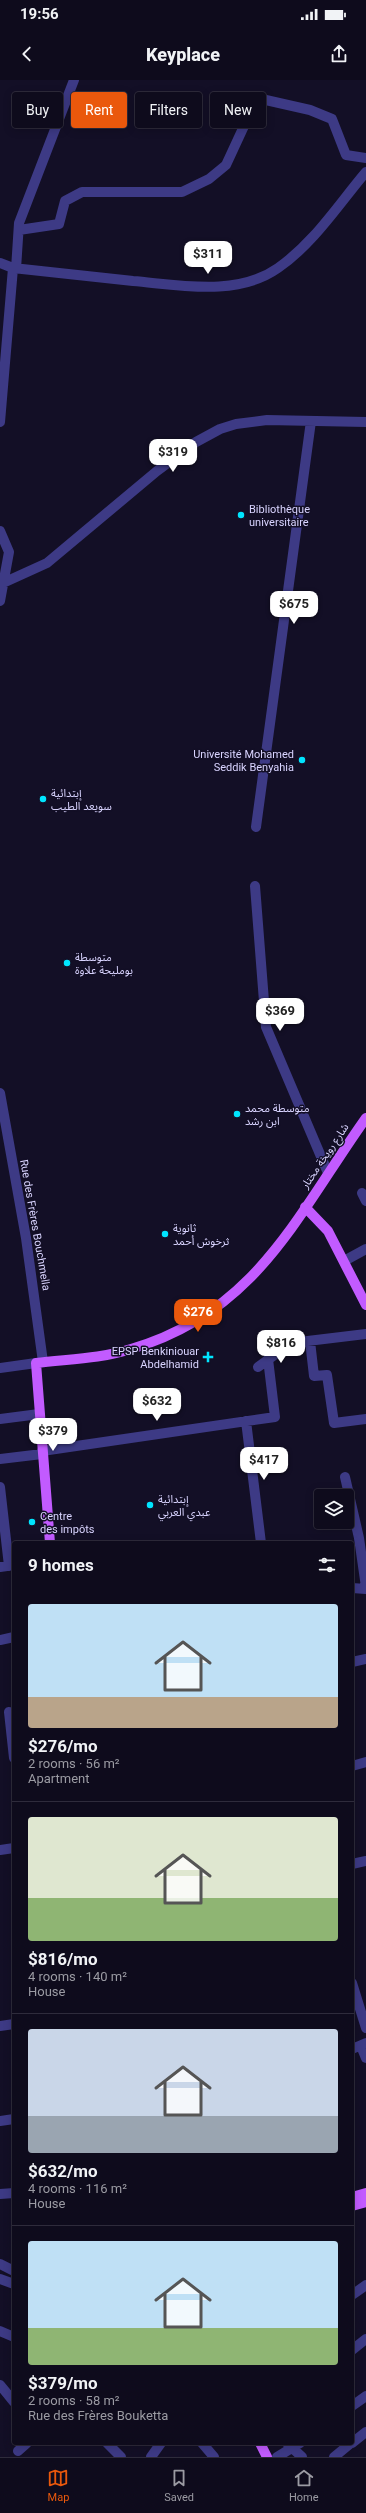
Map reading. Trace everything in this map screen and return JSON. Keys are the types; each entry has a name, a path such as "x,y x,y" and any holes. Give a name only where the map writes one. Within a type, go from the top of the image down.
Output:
{"main road":[{"name":"شارع رويخة مختار","path":"39,1363 131,1350 162,1339 195,1322 237,1291 260,1270 366,1118"},
{"path":"305,1207 328,1231 362,1292 366,1305"},
{"path":"39,1363 39,1414 50,1541"},
{"path":"354,2196 366,2193"},
{"path":"354,2205 366,2202"},
{"path":"261,2445 267,2457"}],"street":[{"path":"0,422 4,322 15,269 19,223 70,82"},
{"path":"19,230 59,224 65,202 82,192 182,192 209,179 226,165 257,98 310,110 332,119 346,155 366,158"},
{"path":"0,263 15,269 198,286 244,282 274,271 293,256 320,228 366,172"},
{"path":"3,583 48,563 157,471 210,433 229,425 252,421 366,422"},
{"path":"256,827 311,421"},
{"path":"0,531 9,552 0,601"},
{"path":"255,886 266,1027 328,1173"},
{"name":"Rue des Frères Bouchmella","path":"0,1093 26,1238 39,1363"},
{"path":"344,1261 366,1249"},
{"path":"258,1367 291,1343 366,1334"},
{"path":"310,1341 314,1376 326,1375 334,1423 366,1419"},
{"path":"0,1458 42,1453 275,1417 268,1359"},
{"path":"0,1368 39,1363"},
{"path":"0,1419 39,1414"},
{"path":"246,1421 261,1541"},
{"path":"345,1477 360,1538 366,1588 354,1588"},
{"path":"0,1488 8,1566"},
{"path":"0,1640 12,1637"},
{"path":"354,1662 366,1659"},
{"path":"8,1712 12,1743"},
{"path":"354,1765 366,1762"},
{"path":"0,1850 12,1848"},
{"path":"354,1864 366,1861"},
{"path":"354,1990 366,2028"},
{"path":"0,2026 12,2024"},
{"path":"360,2046 366,2058"},
{"path":"0,2121 12,2120"},
{"path":"0,2194 12,2193"},
{"path":"0,2264 12,2270"},
{"path":"0,2279 12,2283"},
{"path":"354,2294 366,2285"},
{"path":"0,2331 12,2335"},
{"path":"354,2349 366,2340"},
{"path":"0,2385 12,2400"},
{"path":"354,2405 366,2396"},
{"path":"354,2441 366,2432"},
{"path":"18,2451 25,2445"},
{"path":"109,2445 121,2457"},
{"path":"151,2457 160,2445"},
{"path":"204,2445 214,2457"},
{"path":"277,2457 293,2445 302,2457"},
{"path":"334,2457 349,2445"}],"place":[{"name":"Bibliothèque universitaire","path":"241,515"},
{"name":"Université Mohamed Seddik Benyahia","path":"302,760"},
{"name":"إبتدائية سويعد الطيب","path":"43,799"},
{"name":"متوسطة بومليحة علاوة","path":"67,963"},
{"name":"متوسطة محمد ابن رشد","path":"237,1114"},
{"name":"ثانوية ثرخوش أحمد","path":"165,1234"},
{"name":"EPSP Benkiniouar Abdelhamid","path":"208,1357"},
{"name":"إبتدائية عبدي العربي","path":"150,1505"},
{"name":"Centre des impôts","path":"32,1522"}]}
